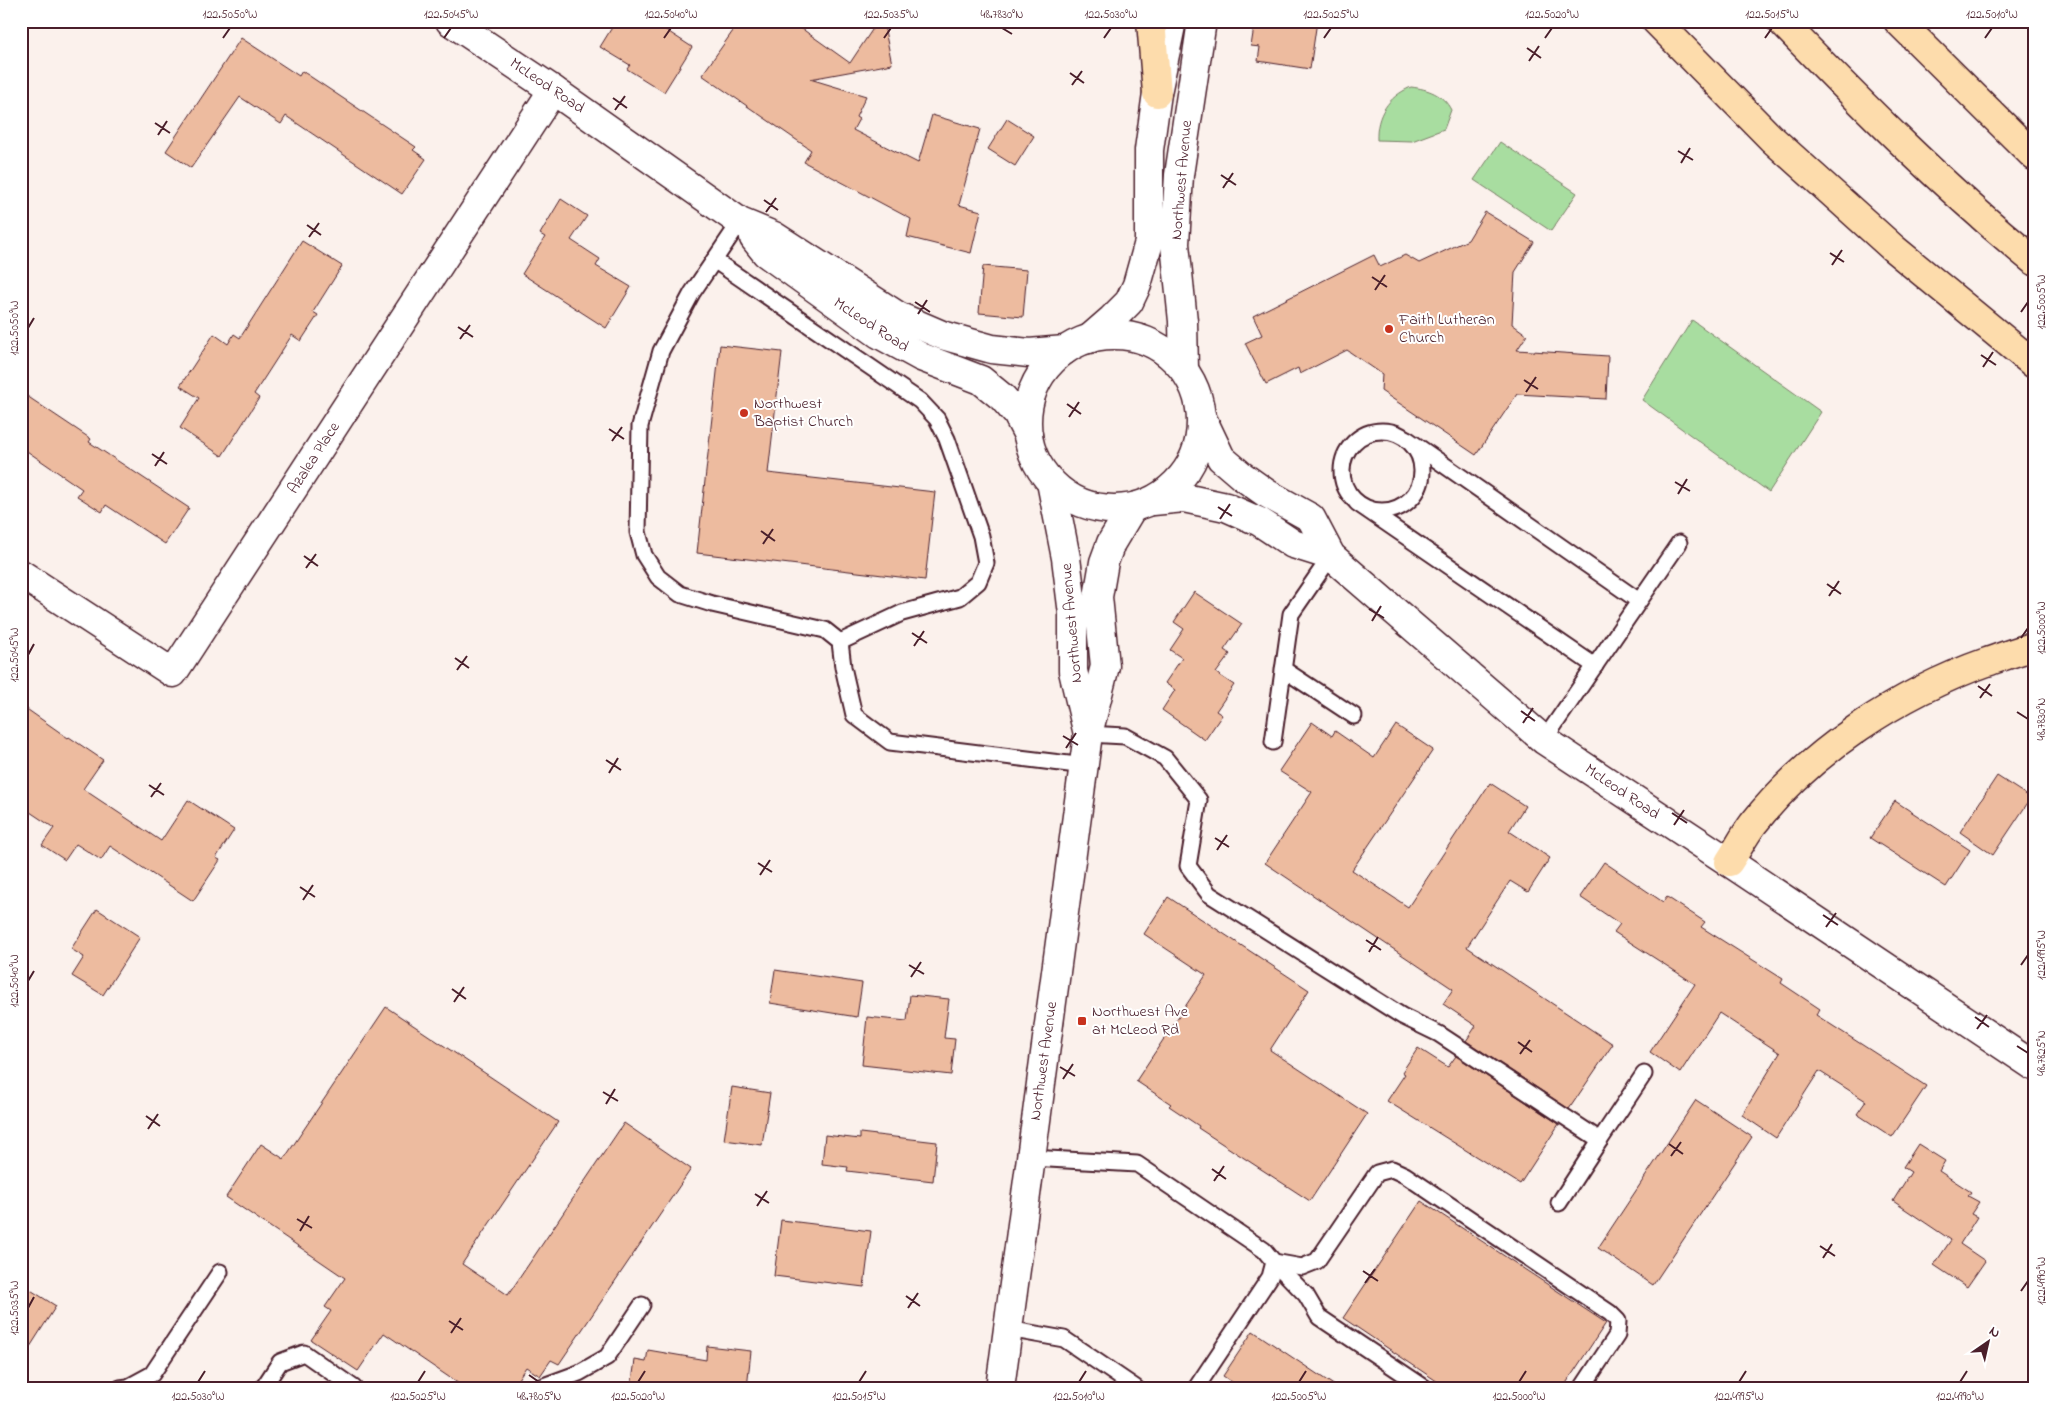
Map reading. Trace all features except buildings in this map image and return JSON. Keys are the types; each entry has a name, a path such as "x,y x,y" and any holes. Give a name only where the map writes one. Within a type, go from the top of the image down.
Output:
{"highway":[{"path":"1151,21 1157,93"},
{"path":"1656,21 1771,138 1893,248 2034,364"},
{"path":"1781,21 1878,122 1997,231 2034,261"},
{"path":"1898,21 2034,156"},
{"path":"1729,862 1752,826 1811,764 1876,716 1923,689 1954,675 2034,647"}],"main road":[{"name":"McLeod Road","path":"450,21 554,90 740,222 774,236 898,316 942,335 992,349 1029,353 1065,350"},
{"name":"Northwest Avenue","path":"1090,338 1129,302 1138,285 1149,242 1149,150 1157,93 1172,21"},
{"name":"Northwest Avenue","path":"1184,370 1175,244 1179,176 1202,21"},
{"name":"Azalea Place","path":"21,574 173,673 554,90"},
{"name":"McLeod Road","path":"740,222 766,253 879,334 921,356 981,380 1003,398 1016,414 1028,435"},
{"path":"1106,335 1140,339 1167,353 1184,370 1196,392 1202,418 1198,446 1187,471 1178,482 1142,504 1106,509 1089,505 1070,497 1051,482 1041,470 1033,453 1028,435 1027,416 1033,392 1046,368 1065,350 1090,338 1106,335"},
{"name":"McLeod Road","path":"1202,418 1222,458 1242,476 1266,493 1311,518 1331,556 1544,740 2034,1066"},
{"name":"Northwest Avenue","path":"1051,482 1066,558 1073,614 1073,671 1088,734"},
{"name":"McLeod Road","path":"1142,504 1184,498 1226,507 1260,522 1292,544 1331,556"},
{"name":"Northwest Avenue","path":"1000,1388 1088,734 1105,666 1098,597 1104,562 1111,543 1142,504"}],"lane":[{"path":"740,222 692,293 661,351 640,426 638,532 644,555 658,577 680,594 712,604 825,630 840,642 843,667 854,715 890,742 1084,766"},
{"path":"714,260 920,401 937,419 956,461 981,536 986,564 978,582 960,597 902,613 840,642"},
{"path":"1595,666 1357,503 1347,492 1342,480 1341,466 1345,453 1353,442 1364,434 1378,430 1391,432 1407,439 1639,601"},
{"path":"1357,503 1368,509 1381,511 1400,506 1415,494 1420,483 1422,470 1420,458 1414,446 1407,439"},
{"path":"1544,740 1679,543"},
{"path":"1273,742 1291,614 1331,556"},
{"path":"1284,669 1354,716"},
{"path":"1088,734 1125,736 1165,758 1199,800 1188,866 1208,894 1402,1016 1439,1034 1600,1140"},
{"path":"1559,1203 1644,1074"},
{"path":"1031,1158 1137,1164 1264,1250 1306,1294 1319,1317 1425,1388"},
{"path":"1274,1262 1302,1267 1316,1261 1377,1173 1392,1169 1602,1307 1618,1322 1616,1334 1582,1388"},
{"path":"1196,1388 1270,1277 1274,1262"},
{"path":"120,1388 128,1387 152,1374 220,1272"},
{"path":"538,1388 580,1373 607,1357 642,1305"},
{"path":"1008,1329 1064,1338 1136,1388"},
{"path":"262,1388 280,1362 304,1353 354,1388"}],"green space":[{"path":"1411,87 1434,93 1448,104 1451,110 1444,129 1412,141 1377,140 1381,115 1385,108 1396,96"},
{"path":"1500,142 1577,193 1551,231 1474,180"},
{"path":"1692,320 1821,412 1769,492 1642,400"}],"place":[{"name":"Faith Lutheran Church","path":"1389,329"},
{"name":"Northwest Baptist Church","path":"744,413"},
{"name":"Northwest Ave at McLeod Rd","path":"1082,1021"}]}
